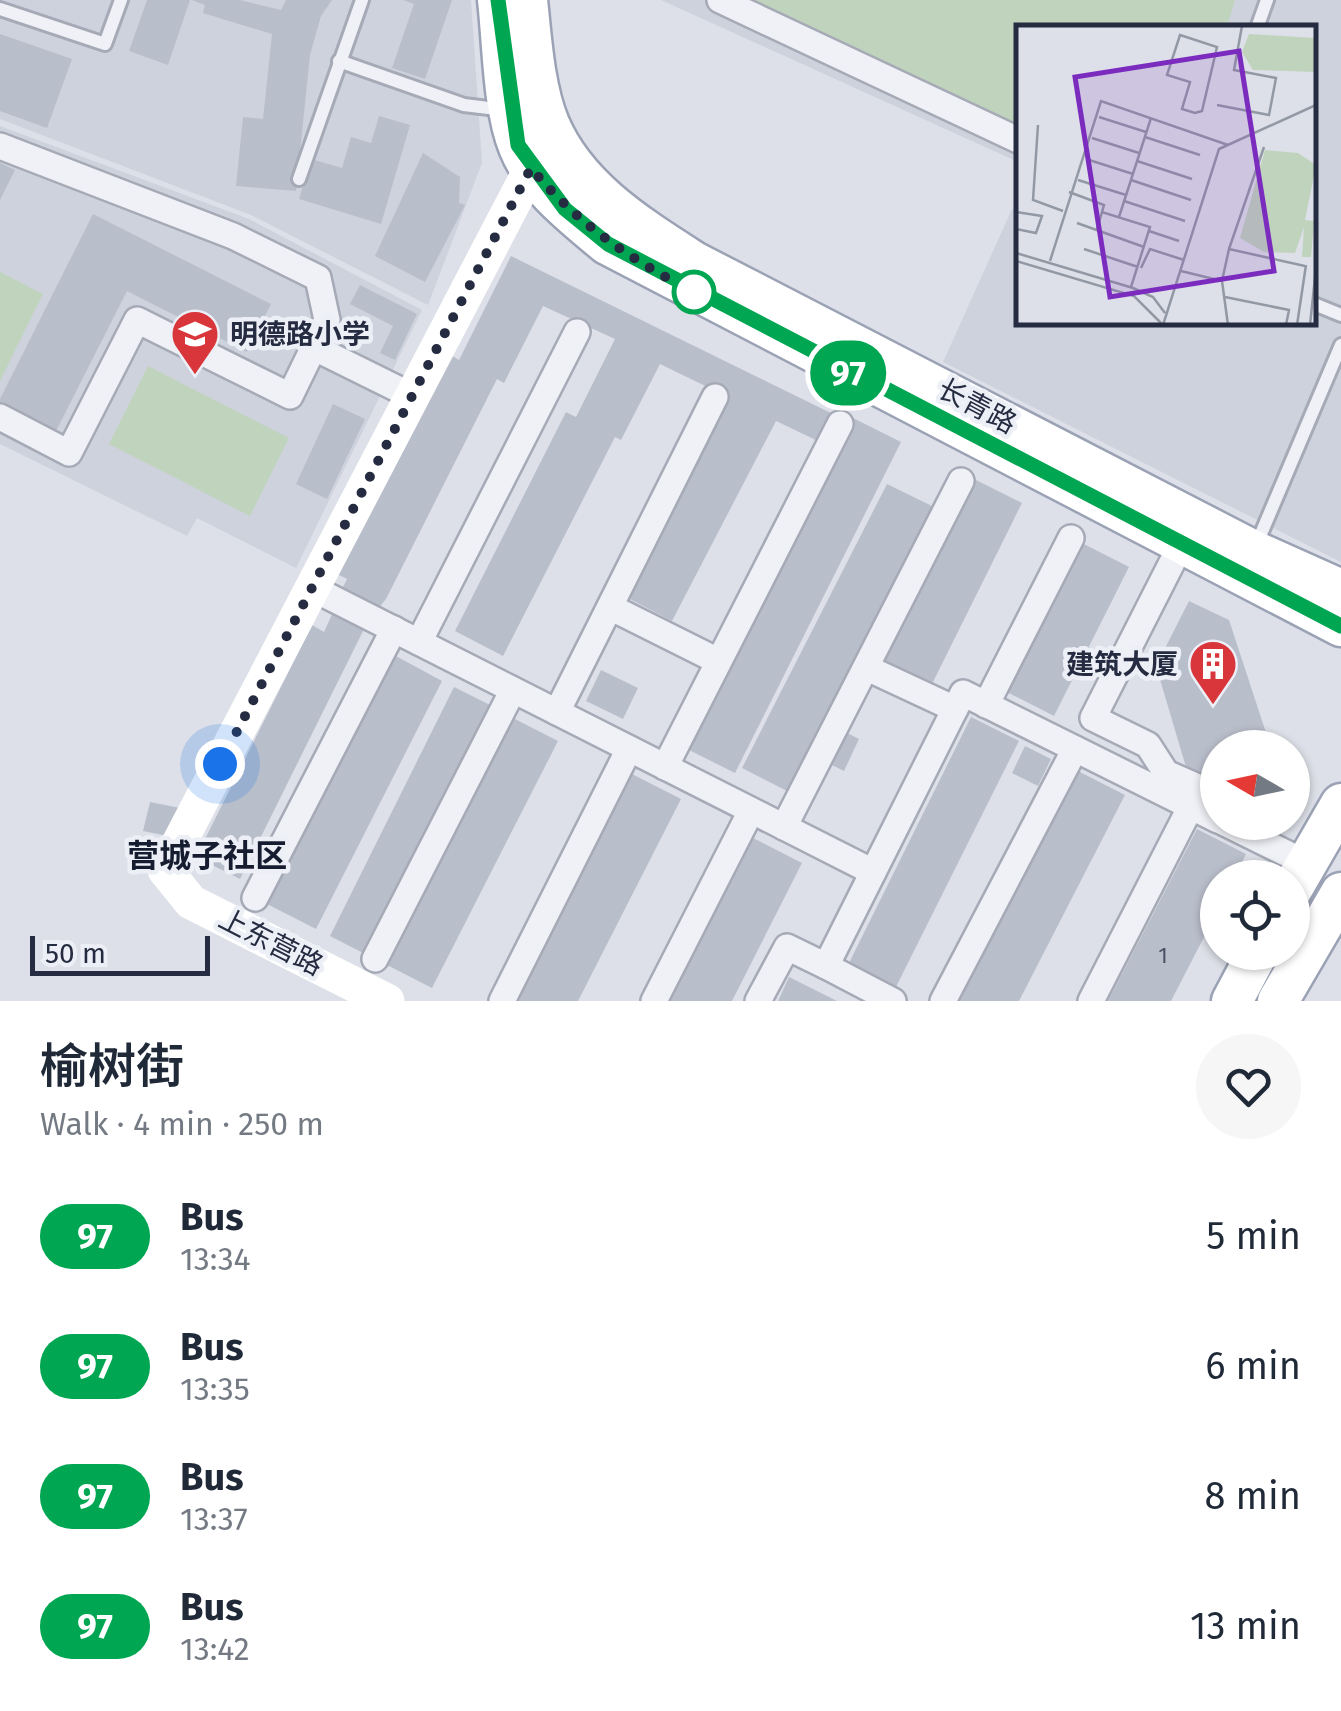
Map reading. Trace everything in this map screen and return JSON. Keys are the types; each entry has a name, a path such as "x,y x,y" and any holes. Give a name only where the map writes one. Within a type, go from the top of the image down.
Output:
{"main road":[{"name":"长青路","path":"498,0 518,145 547,157"},
{"name":"长青路","path":"527,0 548,123 547,157 565,209 622,252 1333,601"},
{"name":"长青路","path":"1188,533 1254,551 1333,601"},
{"path":"1333,601 1341,643"},
{"path":"1308,860 1340,804"},
{"path":"1278,1001 1341,893"},
{"path":"1232,1001 1248,970"}],"street":[{"path":"720,0 1016,139"},
{"path":"0,146 233,236 318,278 326,320 290,396 138,320 69,453 0,417"},
{"path":"547,157 412,396 312,588 873,872"},
{"path":"419,642 578,332"},
{"path":"313,347 412,396"},
{"path":"557,712 716,397"},
{"path":"665,767 840,424"},
{"path":"784,827 961,481"},
{"path":"1188,533 1093,718 1148,744 1166,773 1200,788"},
{"path":"986,705 1071,538"},
{"name":"上东营路","path":"312,588 165,870 191,902 387,1001"},
{"path":"610,608 718,662"},
{"path":"255,898 394,630"},
{"path":"867,668 955,709"},
{"path":"376,960 513,690"},
{"path":"826,966 963,693 1200,811"},
{"path":"502,1001 629,749"},
{"path":"943,1001 1075,749"},
{"path":"1091,1001 1191,806"},
{"path":"654,1001 752,810"},
{"path":"1271,840 1287,860"},
{"path":"758,1001 787,947 894,1001"}],"lane":[{"path":"0,9 104,44 120,0"},
{"path":"299,180 362,0"},
{"path":"1257,25 1267,0"},
{"path":"339,61 464,105 512,110"},
{"path":"1316,305 1341,315"},
{"path":"1254,551 1341,345"}],"shaded area":[{"path":"0,0 471,0 482,163 428,305 251,215 0,119"},
{"path":"661,0 1341,0 1341,562 943,362 1012,209 1016,211 1016,325 1316,325 1316,25 1016,25 1016,161"},
{"name":"明德路小学","path":"0,126 249,219 422,310 296,568 197,518 187,536 0,444"}],"green space":[{"path":"746,0 1235,0 1228,25 1016,25 1016,126"},
{"path":"0,272 43,294 0,381"},
{"path":"148,366 289,438 250,516 109,444"}],"building":[{"path":"147,0 190,0 168,65 129,51"},
{"path":"192,0 240,0 281,10 286,0 332,0 321,16 310,55 296,191 236,186 243,117 263,119 272,34 203,13 205,5"},
{"path":"403,0 452,0 425,79 392,68 414,4"},
{"path":"0,34 72,59 47,128 0,111"},
{"path":"379,116 410,125 381,224 299,199 311,159 342,168 351,137 371,143"},
{"path":"423,153 460,177 459,203 465,205 425,282 375,256"},
{"path":"0,163 15,170 0,200"},
{"path":"93,214 271,304 247,352 127,291 54,435 0,408 0,399"},
{"path":"511,256 835,415 820,442 776,421 672,621 624,596 728,397 660,364 621,440 615,437 503,656 455,631 566,412 576,417 615,339 543,306 504,383 497,379 386,599 376,611 340,593 347,579 337,574 449,354 459,360"},
{"path":"360,285 417,314 395,360 380,353 393,326 350,304"},
{"path":"333,404 365,419 327,499 296,484"},
{"path":"853,418 901,442 735,773 687,749"},
{"path":"974,479 1022,503 931,686 883,662"},
{"path":"887,484 934,507 789,792 742,768"},
{"path":"1080,542 1129,567 1054,716 1005,691"},
{"name":"建筑大厦","path":"1189,601 1229,620 1265,730 1200,730 1200,774 1186,767 1156,666"},
{"path":"334,610 366,625 240,879 196,857 312,625 324,632"},
{"path":"394,655 442,681 316,929 267,904"},
{"path":"601,670 638,688 623,719 586,701"},
{"path":"454,687 490,705 365,954 330,936"},
{"path":"509,716 558,741 432,988 383,963"},
{"path":"971,717 1019,741 895,989 848,965"},
{"path":"841,730 859,739 844,771 826,762"},
{"path":"1025,746 1051,759 1038,786 1012,773"},
{"path":"1076,770 1125,795 1019,1001 958,1001"},
{"path":"632,774 681,799 578,1001 516,1001"},
{"path":"150,802 180,808 173,837 143,831"},
{"path":"1197,829 1200,840 1219,840 1246,854 1243,860 1200,860 1200,945 1171,1001 1108,1001"},
{"path":"753,838 802,863 732,1001 670,1001"},
{"path":"789,977 837,1001 778,1001"}],"bus line":[{"name":"97","path":"498,0 518,145 531,168 565,209 608,244 666,278 1226,570 1341,626"}],"place":[{"name":"明德路小学","path":"195,376"},
{"name":"建筑大厦","path":"1213,706"}],"district":[{"name":"营城子社区","path":"207,856"}],"route":[{"path":"220,764 531,168 565,209 608,244 700,296 694,292"}]}
